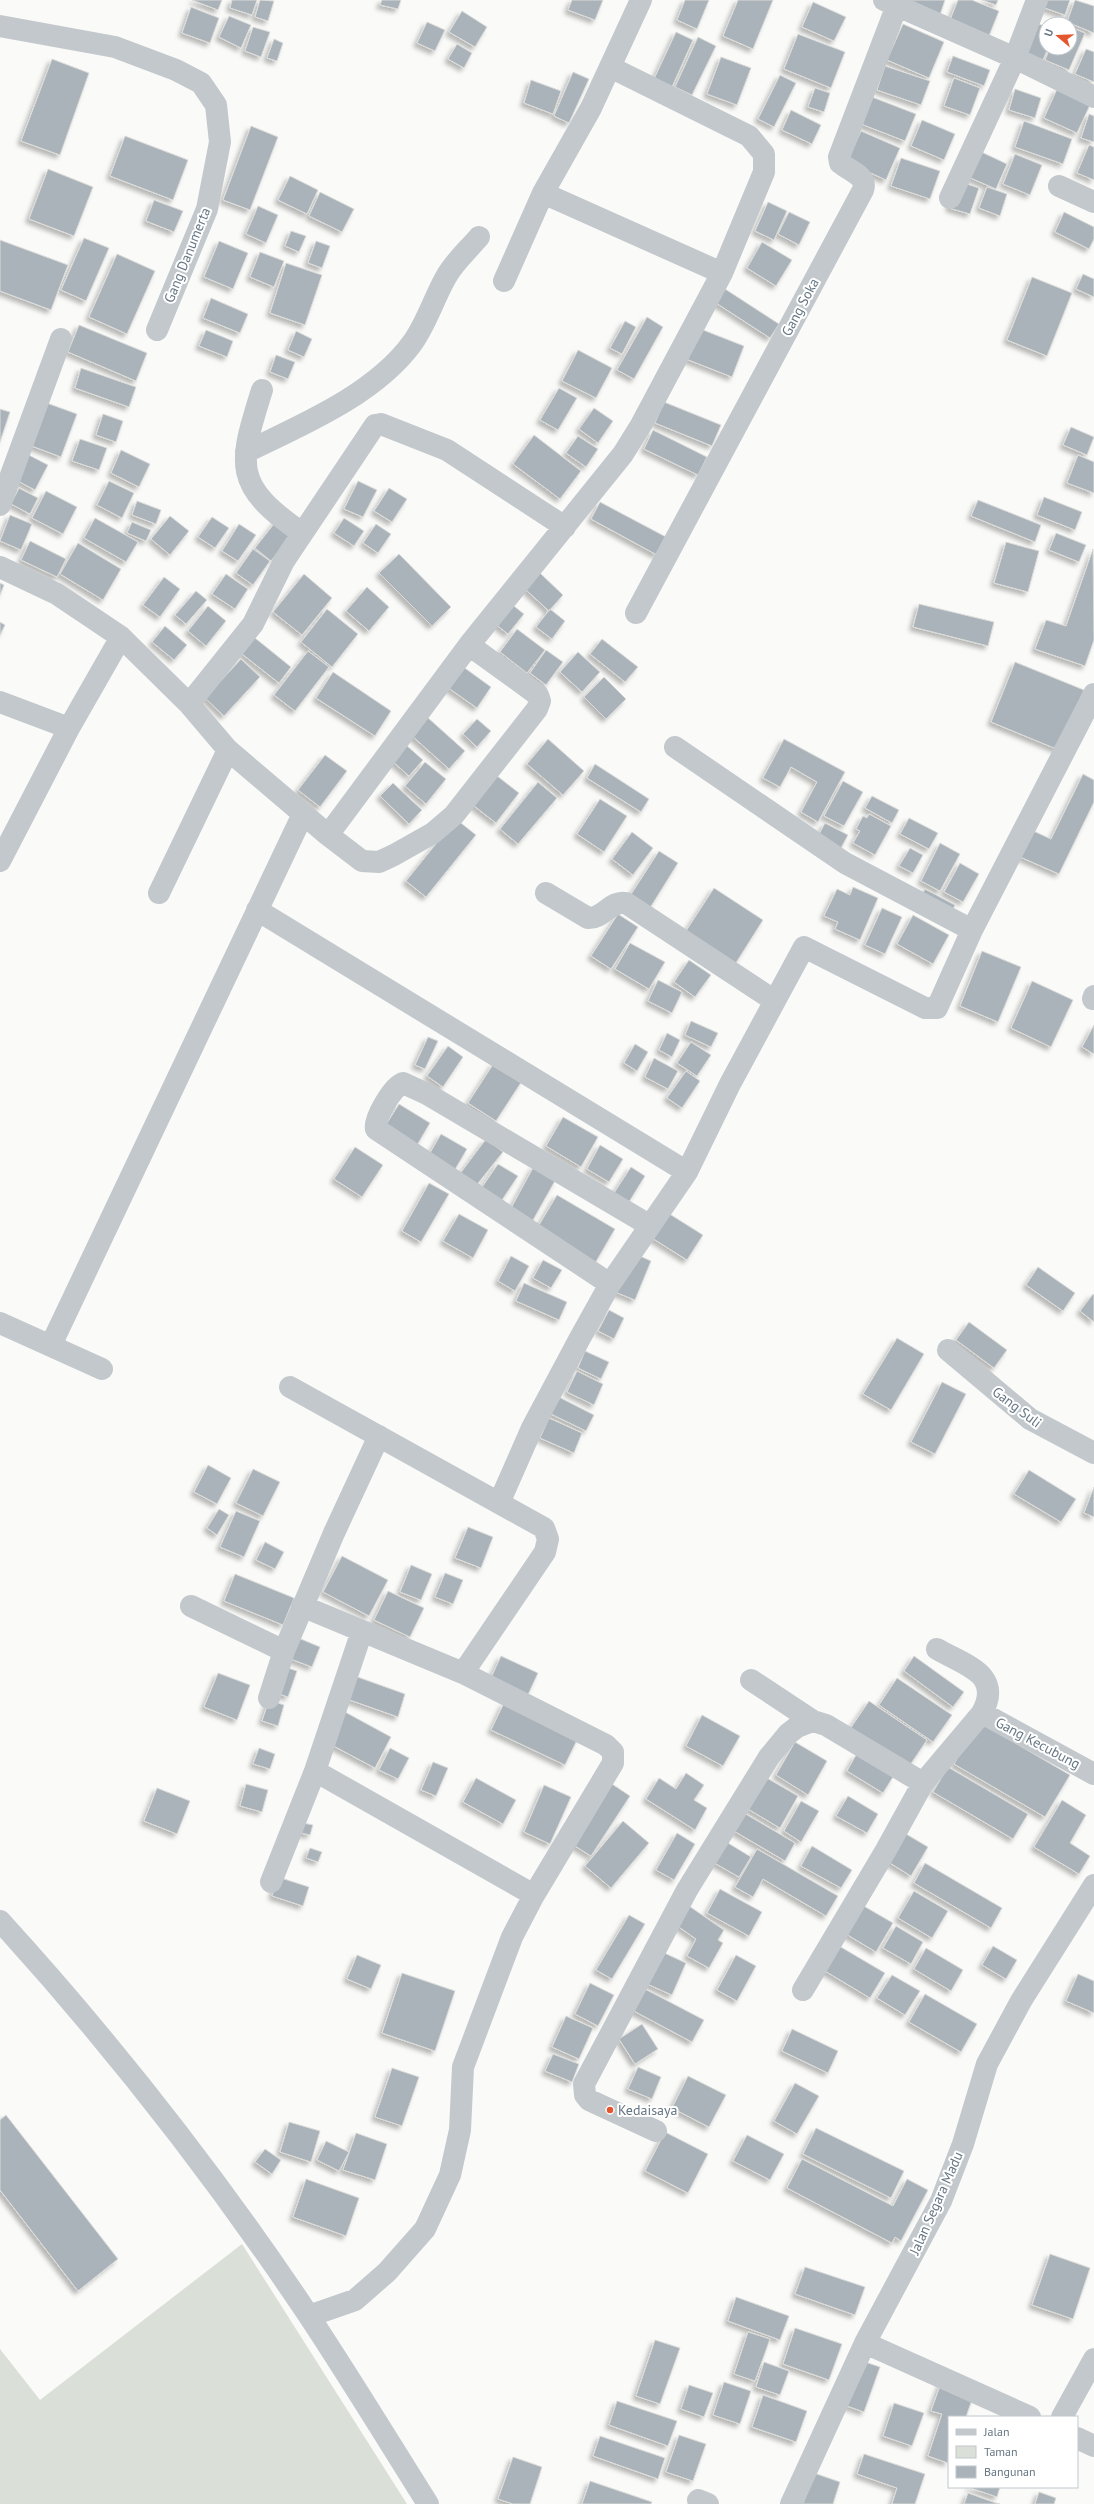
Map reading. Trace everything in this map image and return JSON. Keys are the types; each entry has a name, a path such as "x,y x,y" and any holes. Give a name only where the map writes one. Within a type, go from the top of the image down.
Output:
{"street":[{"path":"504,281 543,193 591,108 641,0"},
{"path":"950,198 1015,58 1037,0"},
{"path":"893,2 1015,58 1094,97"},
{"name":"Gang Soka","path":"636,613 863,190 865,185 863,179 840,163 839,157 893,2"},
{"name":"Gang Danumerta","path":"0,26 115,46 176,70 201,83 216,105 220,142 207,209 157,330"},
{"path":"328,835 469,645 623,454 641,425 722,273 764,172 764,154 749,136 610,67"},
{"path":"1059,186 1094,202"},
{"path":"543,193 722,273"},
{"path":"246,452 301,425 375,382 412,343 430,313 446,276 479,237"},
{"path":"0,505 61,339"},
{"path":"262,390 246,452 247,473 253,489 274,513 302,533"},
{"path":"189,704 253,624 284,561 375,425 380,424 448,450 565,527"},
{"path":"0,567 57,594 121,637 189,704 228,750 328,835 362,861 370,863 378,862 417,843 440,828 454,815 534,714 539,705 538,696 469,645"},
{"path":"0,861 69,728 121,637"},
{"path":"499,1503 532,1428 610,1284 649,1225 687,1172 730,1084 804,947 925,1008 934,1009 940,1003 972,930 1094,694"},
{"path":"0,702 69,728"},
{"path":"675,747 845,863 972,930"},
{"path":"159,893 228,750"},
{"path":"51,1345 303,814"},
{"path":"546,893 588,918 597,917 618,903 626,903 775,1001"},
{"path":"257,910 687,1172"},
{"path":"610,1284 376,1130 376,1119 397,1086 403,1082 427,1094 649,1225"},
{"path":"0,1323 102,1369"},
{"name":"Gang Suli","path":"948,1350 1030,1419 1094,1453"},
{"path":"290,1387 544,1528 548,1539 545,1552 463,1674"},
{"path":"269,1698 284,1651 302,1606 379,1436"},
{"path":"191,1606 284,1651"},
{"path":"302,1606 463,1674 606,1746 613,1752 613,1763 534,1895 512,1937 463,2067 460,2130 450,2175 425,2229 386,2272 355,2300 309,2316"},
{"path":"271,1882 315,1771 362,1631"},
{"path":"803,1990 886,1850 923,1783 982,1713 989,1695 986,1679 937,1649"},
{"path":"751,1680 813,1721 834,1728 923,1783"},
{"name":"Gang Kecubung","path":"982,1713 1094,1774"},
{"path":"656,2131 589,2100 585,2095 584,2084 687,1890 765,1764 788,1734 801,1725 813,1721"},
{"path":"315,1771 534,1895"},
{"name":"Jalan Segara Madu","path":"792,2504 865,2343 941,2201 959,2154 980,2081 990,2058 1021,2001 1094,1885"},
{"path":"0,1921 149,2095 309,2316 428,2504"},
{"path":"865,2343 1028,2416"},
{"path":"1063,2416 1094,2359"},
{"path":"1078,2438 1094,2446"}],"green space":[{"path":"242,2244 407,2504 0,2504 0,2349 40,2400"}],"building":[{"path":"192,0 222,0 218,10"},
{"path":"232,0 257,0 252,15 230,8"},
{"path":"260,0 274,1 268,21 255,17"},
{"path":"382,0 401,0 398,9 380,5"},
{"path":"572,0 603,0 595,20 568,10"},
{"path":"685,0 709,0 697,29 677,20"},
{"path":"738,0 773,0 753,49 723,36"},
{"path":"909,0 945,0 940,15"},
{"path":"958,0 972,0 999,11 987,41 948,25"},
{"path":"982,0 998,0 996,5"},
{"path":"1044,0 1070,0 1065,15 1042,7"},
{"path":"1075,0 1094,6 1094,33 1078,26 1078,16 1069,16"},
{"path":"813,2 846,17 834,41 802,27"},
{"path":"191,7 219,18 210,43 182,33"},
{"path":"462,11 487,27 475,47 449,32"},
{"path":"229,16 251,25 241,48 219,37"},
{"path":"427,22 445,30 435,51 417,43"},
{"path":"1034,22 1038,24 1038,56 1045,56 1043,60 1021,50"},
{"path":"903,24 944,42 929,78 887,60"},
{"path":"253,27 270,32 261,57 245,51"},
{"path":"1078,30 1085,33 1078,49"},
{"path":"676,32 693,40 672,87 654,79"},
{"path":"798,34 845,52 831,88 784,69"},
{"path":"698,37 716,46 692,95 675,87"},
{"path":"274,39 283,43 277,61 267,58"},
{"path":"457,44 472,53 464,68 448,59"},
{"path":"1086,49 1094,52 1094,82 1075,74"},
{"path":"953,56 990,70 984,86 947,72"},
{"path":"1047,56 1075,56 1069,70 1045,60"},
{"path":"721,57 751,68 737,105 707,94"},
{"path":"52,59 89,73 60,155 21,141"},
{"path":"885,66 930,81 921,105 877,90"},
{"path":"573,72 589,79 569,123 554,116"},
{"path":"780,75 796,83 774,127 758,119"},
{"path":"954,78 980,88 970,115 944,106"},
{"path":"531,80 561,91 553,114 524,103"},
{"path":"815,88 830,93 824,112 808,107"},
{"path":"1015,89 1041,98 1035,118 1009,110"},
{"path":"1057,89 1090,105 1077,133 1044,118"},
{"path":"872,97 916,114 905,141 861,124"},
{"path":"791,110 821,125 812,144 782,130"},
{"path":"1089,114 1094,116 1094,142 1081,138"},
{"path":"922,120 955,134 944,160 911,146"},
{"path":"1024,121 1072,139 1063,164 1015,147"},
{"path":"251,126 278,137 250,210 223,200"},
{"path":"861,131 900,148 886,180 847,162"},
{"path":"125,136 188,160 173,200 110,176"},
{"path":"1089,145 1094,147 1094,180 1077,173"},
{"path":"977,150 1007,164 996,189 966,176"},
{"path":"1015,154 1042,165 1030,195 1003,184"},
{"path":"901,158 940,171 930,199 891,186"},
{"path":"48,169 93,187 74,236 29,219"},
{"path":"290,176 318,190 307,214 278,200"},
{"path":"958,181 979,188 970,214 949,208"},
{"path":"987,187 1007,194 1000,216 979,208"},
{"path":"320,192 354,209 342,232 309,216"},
{"path":"154,200 183,211 174,232 146,221"},
{"path":"768,202 787,211 774,240 755,231"},
{"path":"258,206 278,215 266,243 246,234"},
{"path":"789,212 810,222 799,245 778,234"},
{"path":"1064,212 1094,227 1094,239 1089,249 1055,232"},
{"path":"291,231 306,236 299,252 285,246"},
{"path":"84,238 109,248 86,301 61,290"},
{"path":"0,240 68,265 51,310 0,291"},
{"path":"219,241 248,253 233,289 204,277"},
{"path":"316,241 330,246 322,268 308,263"},
{"path":"762,242 792,260 776,286 747,268"},
{"path":"260,252 284,261 274,287 250,277"},
{"path":"117,254 155,271 127,334 89,317"},
{"path":"286,263 322,275 305,325 270,313"},
{"path":"1083,274 1094,279 1094,297 1076,289"},
{"path":"1032,277 1072,293 1047,356 1007,340"},
{"path":"722,287 779,324 770,338 713,301"},
{"path":"211,298 248,314 240,333 203,318"},
{"path":"647,317 663,327 634,379 617,370"},
{"path":"625,321 636,327 622,354 610,348"},
{"path":"79,325 147,353 136,381 68,352"},
{"path":"698,328 744,346 732,377 686,359"},
{"path":"206,330 233,341 227,357 199,346"},
{"path":"296,331 312,339 304,357 288,350"},
{"path":"578,350 612,368 596,398 562,381"},
{"path":"276,355 295,362 288,379 270,372"},
{"path":"81,368 136,387 129,407 75,388"},
{"path":"559,388 577,398 558,430 540,420"},
{"path":"44,402 77,414 61,457 29,445"},
{"path":"664,402 721,425 712,446 655,423"},
{"path":"594,408 613,421 598,443 579,429"},
{"path":"0,409 10,412 0,442"},
{"path":"103,414 123,421 116,442 96,435"},
{"path":"1071,427 1094,437 1087,455 1063,445"},
{"path":"653,430 707,457 698,475 644,449"},
{"path":"534,435 581,471 560,499 513,464"},
{"path":"578,436 598,449 586,467 566,453"},
{"path":"80,439 107,448 99,470 72,461"},
{"path":"121,450 150,464 139,487 111,473"},
{"path":"25,453 48,465 35,490 12,478"},
{"path":"1078,455 1094,462 1094,493 1067,483"},
{"path":"109,481 134,493 122,518 97,505"},
{"path":"358,481 377,490 363,517 344,509"},
{"path":"19,488 38,498 30,514 11,504"},
{"path":"389,488 407,499 392,522 374,511"},
{"path":"46,491 77,507 63,534 32,518"},
{"path":"1044,497 1082,512 1075,530 1037,515"},
{"path":"978,500 1041,525 1035,542 971,516"},
{"path":"137,501 161,510 156,524 132,515"},
{"path":"600,502 666,537 657,555 591,519"},
{"path":"10,515 32,524 21,550 0,541"},
{"path":"170,516 189,531 170,555 151,539"},
{"path":"212,517 229,528 215,548 198,537"},
{"path":"95,518 138,542 126,562 84,538"},
{"path":"344,518 364,531 354,546 334,533"},
{"path":"277,520 293,533 271,561 255,548"},
{"path":"132,522 151,530 146,541 127,533"},
{"path":"239,524 256,535 238,561 222,551"},
{"path":"376,524 391,534 378,553 363,543"},
{"path":"1056,533 1086,545 1079,562 1049,550"},
{"path":"30,541 66,559 57,577 21,560"},
{"path":"1006,542 1039,551 1028,592 994,583"},
{"path":"78,543 121,569 103,600 60,574"},
{"path":"253,549 270,561 253,585 236,573"},
{"path":"1093,549 1094,640 1085,666 1035,649 1046,620 1066,626"},
{"path":"399,554 451,607 432,626 379,573"},
{"path":"540,573 563,595 549,611 525,589"},
{"path":"226,574 248,589 235,609 212,594"},
{"path":"304,574 332,598 302,635 273,612"},
{"path":"164,577 180,589 160,617 143,605"},
{"path":"0,583 4,585 0,595"},
{"path":"367,587 389,607 369,631 346,611"},
{"path":"196,591 207,600 186,624 175,615"},
{"path":"510,603 524,614 508,634 494,623"},
{"path":"919,604 994,622 988,646 913,627"},
{"path":"208,606 226,621 206,646 188,631"},
{"path":"327,609 358,634 332,667 301,642"},
{"path":"550,609 565,621 552,639 536,627"},
{"path":"0,622 5,625 0,635"},
{"path":"165,626 187,645 174,660 152,642"},
{"path":"517,629 545,650 527,673 500,652"},
{"path":"255,638 291,667 279,683 242,654"},
{"path":"602,639 638,667 625,682 590,654"},
{"path":"546,650 563,662 546,685 530,673"},
{"path":"308,651 329,667 295,711 274,695"},
{"path":"578,652 600,672 582,692 560,672"},
{"path":"241,659 260,677 224,716 205,698"},
{"path":"1015,662 1084,690 1059,750 991,722"},
{"path":"462,666 491,687 477,708 447,687"},
{"path":"333,672 391,711 375,736 316,698"},
{"path":"604,677 626,699 606,719 584,697"},
{"path":"427,717 465,751 449,769 411,735"},
{"path":"477,719 491,731 477,747 463,734"},
{"path":"548,739 584,771 563,795 527,764"},
{"path":"784,739 845,772 818,822 801,812 817,782 791,767 780,787 763,778"},
{"path":"405,744 423,760 409,776 391,760"},
{"path":"325,755 347,771 320,807 298,790"},
{"path":"425,762 446,779 426,804 405,786"},
{"path":"595,764 649,799 641,812 587,778"},
{"path":"492,772 519,793 496,823 469,802"},
{"path":"1083,774 1094,780 1094,802 1059,874 1018,856 1029,829 1051,839"},
{"path":"843,781 863,792 844,826 824,816"},
{"path":"538,782 557,798 518,844 500,829"},
{"path":"393,783 422,810 409,824 380,796"},
{"path":"872,796 899,810 892,823 865,808"},
{"path":"600,799 627,816 604,852 577,834"},
{"path":"869,814 891,826 875,855 853,843 860,831 856,829 863,816 867,818"},
{"path":"909,818 938,833 929,849 900,834"},
{"path":"456,819 476,835 426,897 406,881"},
{"path":"825,823 848,835 840,850 817,838"},
{"path":"632,832 653,848 633,875 612,859"},
{"path":"940,843 960,854 940,891 921,881"},
{"path":"910,848 923,855 913,873 899,866"},
{"path":"659,851 678,863 650,908 630,896"},
{"path":"960,863 979,874 963,902 944,892"},
{"path":"853,887 878,898 860,940 835,929 838,922 824,916 837,889 850,895"},
{"path":"714,888 763,920 734,966 684,934"},
{"path":"925,889 955,905 950,916 919,900"},
{"path":"882,908 902,917 885,954 865,945"},
{"path":"618,914 638,927 611,969 591,956"},
{"path":"913,915 949,935 933,964 897,944"},
{"path":"630,943 665,962 649,989 615,969"},
{"path":"982,951 1021,967 998,1022 960,1006"},
{"path":"689,960 711,975 695,997 674,982"},
{"path":"658,980 682,992 672,1013 648,1001"},
{"path":"1032,981 1073,1000 1051,1047 1011,1028"},
{"path":"691,1021 718,1033 711,1047 685,1035"},
{"path":"1094,1025 1094,1054 1082,1047"},
{"path":"667,1033 680,1040 672,1057 659,1050"},
{"path":"428,1037 438,1041 425,1069 415,1065"},
{"path":"691,1042 711,1055 697,1076 677,1063"},
{"path":"635,1044 648,1052 637,1071 624,1063"},
{"path":"448,1046 463,1057 443,1087 427,1076"},
{"path":"654,1058 678,1071 668,1089 645,1077"},
{"path":"494,1063 522,1081 496,1121 468,1103"},
{"path":"686,1071 700,1081 682,1108 667,1098"},
{"path":"399,1104 430,1123 416,1147 384,1128"},
{"path":"563,1117 598,1137 581,1167 546,1146"},
{"path":"441,1134 467,1149 453,1173 427,1158"},
{"path":"486,1139 503,1152 475,1187 459,1175"},
{"path":"600,1145 623,1159 609,1182 587,1169"},
{"path":"355,1147 383,1165 362,1197 334,1179"},
{"path":"498,1164 518,1176 498,1206 478,1193"},
{"path":"534,1166 556,1179 532,1222 510,1210"},
{"path":"631,1167 645,1176 629,1202 614,1193"},
{"path":"429,1183 449,1194 421,1242 402,1231"},
{"path":"557,1195 615,1229 594,1265 536,1230"},
{"path":"668,1213 703,1235 687,1260 652,1238"},
{"path":"459,1214 488,1230 473,1258 443,1241"},
{"path":"631,1252 651,1261 635,1300 615,1292"},
{"path":"511,1256 529,1266 515,1291 498,1281"},
{"path":"543,1260 562,1270 551,1288 533,1278"},
{"path":"1038,1267 1075,1293 1063,1311 1026,1285"},
{"path":"524,1283 567,1302 559,1320 516,1301"},
{"path":"1093,1294 1094,1295 1094,1322 1080,1311"},
{"path":"609,1310 624,1318 614,1339 598,1331"},
{"path":"969,1322 1007,1350 994,1368 956,1340"},
{"path":"897,1338 924,1354 891,1410 863,1394"},
{"path":"585,1351 609,1362 601,1379 578,1368"},
{"path":"577,1371 603,1384 594,1405 567,1392"},
{"path":"942,1382 966,1394 935,1454 911,1442"},
{"path":"557,1396 594,1415 586,1431 549,1413"},
{"path":"549,1418 582,1433 574,1453 540,1438"},
{"path":"208,1465 231,1478 217,1504 194,1492"},
{"path":"253,1469 280,1482 263,1516 236,1503"},
{"path":"1029,1470 1076,1499 1061,1522 1014,1494"},
{"path":"1094,1487 1094,1517 1084,1513"},
{"path":"219,1509 229,1515 217,1535 207,1528"},
{"path":"236,1511 260,1521 244,1557 220,1547"},
{"path":"468,1527 493,1537 481,1568 455,1558"},
{"path":"265,1542 284,1552 275,1569 256,1560"},
{"path":"342,1556 388,1580 369,1616 323,1592"},
{"path":"411,1565 432,1574 421,1600 400,1592"},
{"path":"445,1573 463,1580 453,1604 435,1597"},
{"path":"235,1574 294,1598 283,1625 224,1601"},
{"path":"388,1591 424,1608 410,1637 374,1620"},
{"path":"296,1637 320,1647 312,1667 288,1658"},
{"path":"501,1656 538,1673 526,1699 489,1682"},
{"path":"914,1656 964,1692 953,1707 904,1671"},
{"path":"282,1666 297,1671 288,1697 273,1692"},
{"path":"218,1673 250,1685 237,1720 204,1707"},
{"path":"352,1675 405,1694 398,1717 344,1698"},
{"path":"897,1678 952,1715 933,1742 879,1705"},
{"path":"269,1700 284,1705 278,1726 262,1721"},
{"path":"869,1701 927,1740 908,1768 850,1729"},
{"path":"504,1703 578,1738 565,1765 491,1730"},
{"path":"345,1712 391,1737 375,1768 328,1743"},
{"path":"702,1715 740,1736 723,1766 686,1746"},
{"path":"979,1722 1070,1775 1045,1817 954,1764"},
{"path":"795,1742 827,1761 808,1795 776,1775"},
{"path":"259,1748 275,1754 270,1769 253,1764"},
{"path":"390,1748 409,1758 398,1779 379,1770"},
{"path":"856,1755 893,1777 883,1793 847,1771"},
{"path":"433,1762 448,1768 436,1796 421,1790"},
{"path":"948,1767 1028,1814 1013,1839 933,1792"},
{"path":"686,1773 704,1785 694,1800 707,1808 695,1830 646,1799 659,1778 676,1789"},
{"path":"476,1778 516,1800 503,1824 463,1802"},
{"path":"767,1778 798,1796 780,1828 748,1809"},
{"path":"606,1780 630,1796 591,1856 567,1841"},
{"path":"246,1784 268,1790 262,1812 240,1806"},
{"path":"544,1785 571,1797 550,1844 524,1832"},
{"path":"157,1788 190,1801 177,1834 144,1821"},
{"path":"848,1796 878,1814 867,1833 836,1816"},
{"path":"1062,1800 1086,1815 1070,1843 1090,1856 1079,1874 1034,1847"},
{"path":"801,1801 819,1811 801,1842 784,1831"},
{"path":"744,1813 795,1843 785,1861 734,1831"},
{"path":"623,1821 649,1843 611,1888 585,1866"},
{"path":"298,1822 313,1825 310,1835 296,1832"},
{"path":"901,1831 928,1847 911,1876 885,1860"},
{"path":"677,1833 695,1844 674,1880 656,1870"},
{"path":"723,1840 751,1857 739,1877 711,1861"},
{"path":"812,1846 852,1870 841,1888 801,1866"},
{"path":"310,1848 322,1852 318,1862 306,1858"},
{"path":"757,1849 838,1896 826,1916 763,1879 753,1897 735,1887"},
{"path":"925,1863 1002,1908 991,1928 914,1883"},
{"path":"278,1877 309,1887 303,1906 272,1896"},
{"path":"720,1889 762,1912 749,1936 707,1913"},
{"path":"914,1891 948,1911 932,1938 898,1918"},
{"path":"862,1905 893,1923 876,1952 846,1934"},
{"path":"689,1906 724,1930 718,1940 723,1943 709,1968 687,1956 696,1939 676,1925"},
{"path":"629,1915 645,1924 612,1979 596,1970"},
{"path":"896,1926 923,1942 911,1964 883,1948"},
{"path":"834,1943 885,1973 870,1998 820,1968"},
{"path":"993,1946 1017,1960 1006,1979 982,1965"},
{"path":"926,1948 963,1970 951,1991 914,1969"},
{"path":"660,1951 686,1963 672,1995 645,1983"},
{"path":"357,1955 381,1965 371,1989 347,1979"},
{"path":"736,1955 756,1966 737,2001 717,1990"},
{"path":"402,1973 455,1991 435,2051 382,2033"},
{"path":"1078,1974 1094,1981 1094,2013 1066,2001"},
{"path":"892,1975 920,1991 905,2015 877,1998"},
{"path":"590,1983 614,1995 598,2026 575,2014"},
{"path":"643,1988 704,2020 692,2042 632,2010"},
{"path":"925,1994 977,2024 961,2052 909,2022"},
{"path":"566,2016 593,2028 579,2059 552,2047"},
{"path":"642,2024 658,2049 635,2064 619,2039"},
{"path":"792,2029 838,2051 828,2073 782,2051"},
{"path":"553,2054 579,2064 572,2082 545,2071"},
{"path":"638,2067 661,2077 652,2099 628,2089"},
{"path":"392,2068 419,2077 402,2126 375,2117"},
{"path":"688,2076 726,2095 709,2127 672,2108"},
{"path":"795,2083 819,2096 797,2134 774,2121"},
{"path":"6,2115 118,2259 78,2291 0,2190 0,2120"},
{"path":"289,2122 320,2131 311,2162 280,2152"},
{"path":"816,2128 904,2171 891,2198 803,2154"},
{"path":"665,2132 708,2154 688,2193 645,2171"},
{"path":"356,2133 387,2144 375,2180 343,2170"},
{"path":"747,2135 784,2154 770,2180 733,2161"},
{"path":"326,2141 349,2152 339,2171 317,2160"},
{"path":"265,2149 281,2160 272,2174 255,2162"},
{"path":"802,2159 893,2206 907,2179 928,2190 901,2241 895,2237 892,2243 787,2188"},
{"path":"306,2179 359,2198 346,2236 293,2217"},
{"path":"1050,2254 1090,2268 1073,2319 1032,2305"},
{"path":"805,2267 865,2287 855,2315 795,2294"},
{"path":"736,2297 789,2316 780,2340 728,2321"},
{"path":"795,2328 842,2344 829,2380 783,2364"},
{"path":"748,2332 770,2339 755,2381 734,2374"},
{"path":"655,2340 680,2348 660,2404 636,2396"},
{"path":"862,2361 880,2367 864,2412 847,2406"},
{"path":"764,2362 789,2371 780,2395 756,2387"},
{"path":"724,2382 751,2391 740,2424 713,2415"},
{"path":"941,2383 974,2394 966,2416 948,2416 948,2463 928,2456 942,2414 931,2411"},
{"path":"689,2385 713,2393 704,2417 681,2409"},
{"path":"763,2395 807,2411 796,2442 752,2427"},
{"path":"617,2401 677,2421 668,2446 609,2425"},
{"path":"894,2403 924,2413 912,2446 883,2436"},
{"path":"679,2435 706,2444 693,2481 666,2472"},
{"path":"600,2436 665,2458 658,2479 593,2456"},
{"path":"864,2454 925,2474 915,2504 892,2504 897,2488 857,2474"},
{"path":"513,2457 542,2467 530,2504 513,2504 498,2499"},
{"path":"814,2473 840,2482 833,2504 803,2504"},
{"path":"590,2481 652,2502 651,2504 582,2504"},
{"path":"971,2488 1000,2488 997,2497"},
{"path":"1039,2492 1056,2498 1054,2504 1035,2504"},
{"path":"968,2493 996,2503 1000,2504 964,2504"}],"place":[{"name":"Kedaisaya","path":"610,2110"}]}
